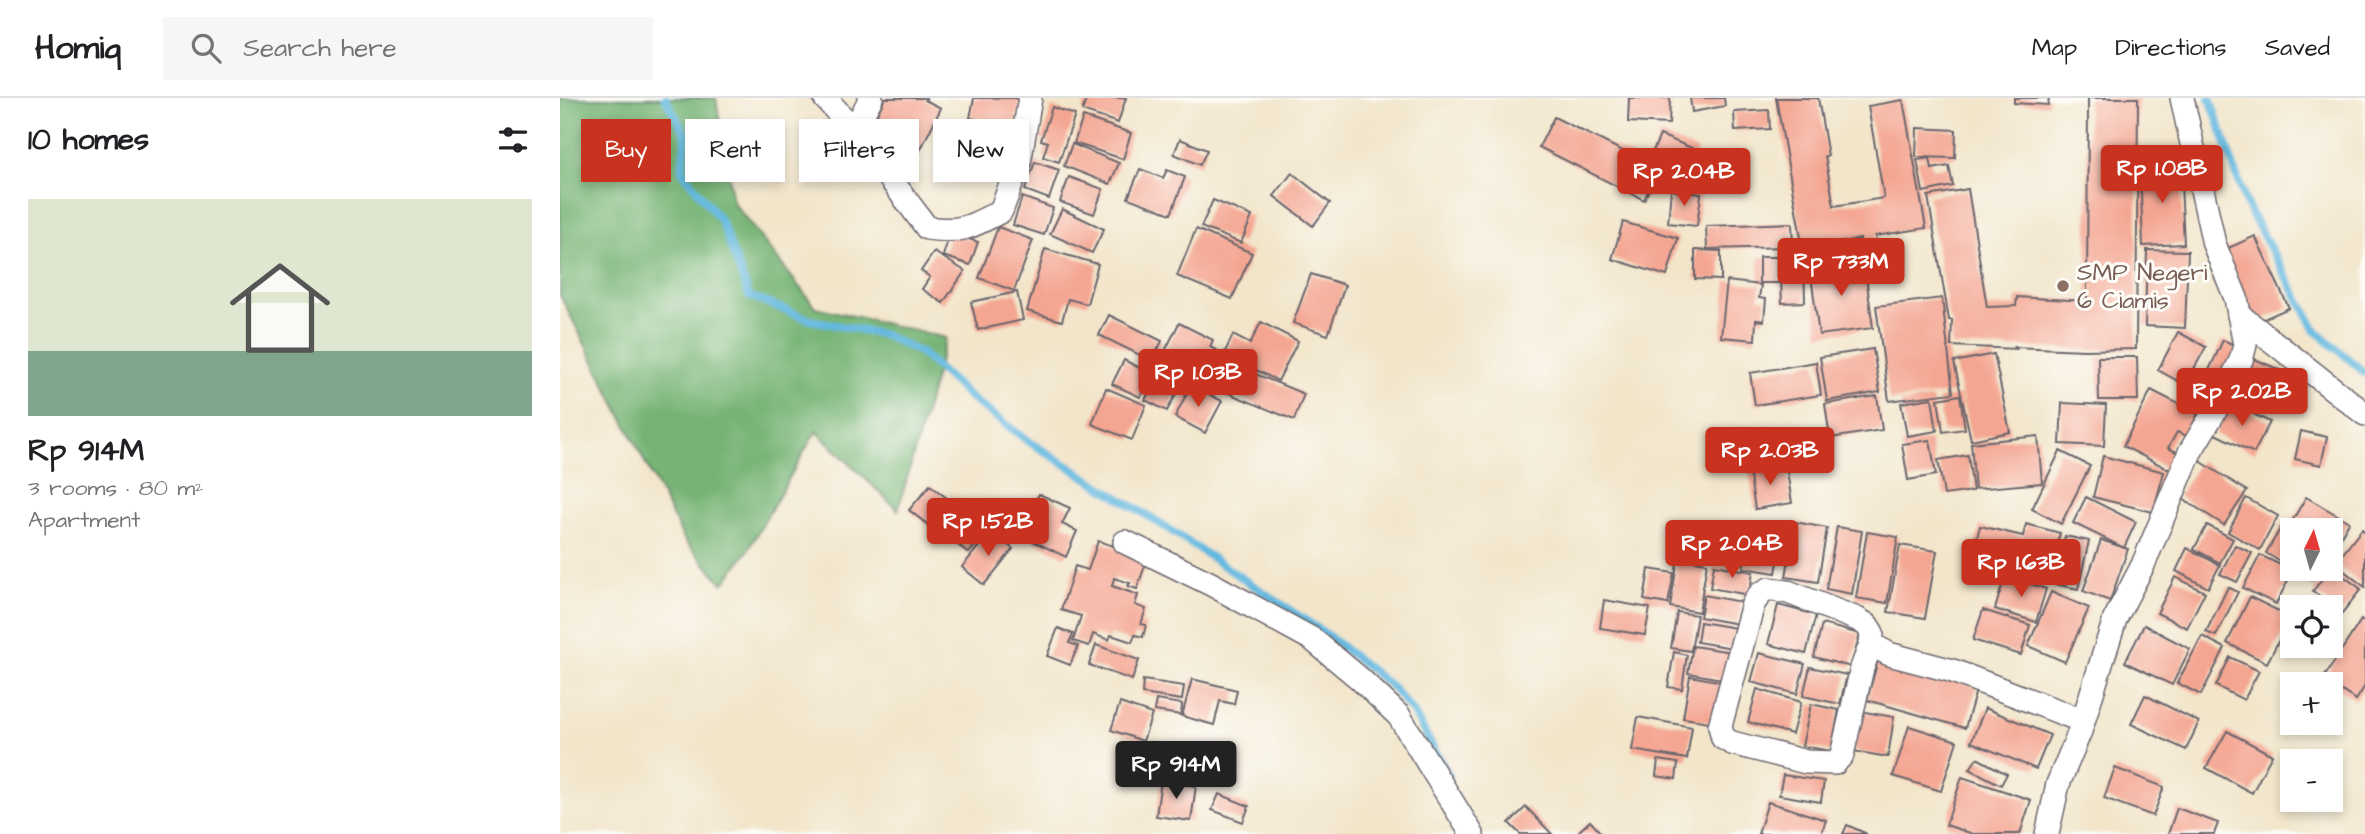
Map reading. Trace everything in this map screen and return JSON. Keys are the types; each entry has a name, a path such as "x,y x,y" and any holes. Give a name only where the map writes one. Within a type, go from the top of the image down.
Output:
{"street":[{"path":"825,98 844,119"},
{"path":"860,119 871,98"},
{"path":"893,182 928,228 950,232 970,227 1001,211 1019,163 1030,98"},
{"path":"2047,834 2058,784 2083,722 2115,619 2143,565 2190,452 2222,399 2241,360 2245,345 2236,298 2214,244 2182,98"},
{"path":"2239,315 2365,414"},
{"path":"1125,542 1211,584 1312,639 1359,678 1399,716 1472,834"},
{"path":"1769,589 1788,592 1857,619 1867,625 1872,633 1871,644 1862,668 1842,755 1835,763 1806,762 1732,743 1723,738 1720,726 1723,713 1753,604 1760,594 1769,589"},
{"path":"1871,644 1889,654 1953,671 2083,722"}],"green space":[{"path":"560,98 716,98 719,119 685,119 685,182 730,182 733,202 815,307 946,338 898,510 816,431 747,552 723,584 685,541 560,295"}],"building":[{"path":"885,98 926,98 925,100 941,108 936,119 933,119 919,153 919,119 874,119"},
{"path":"974,98 1021,98 1016,119 970,118"},
{"path":"1087,98 1126,98 1118,123 1082,111"},
{"path":"1629,98 1670,98 1669,124 1628,122"},
{"path":"1690,98 1724,98 1725,106 1692,112"},
{"path":"1776,98 1818,98 1834,206 1884,198 1868,106 1903,100 1926,228 1875,236 1877,244 1861,247 1860,239 1803,249"},
{"path":"2014,98 2049,98 2048,105 2014,103"},
{"path":"2088,98 2138,98 2136,349 1951,346 1952,320 1949,320 1928,196 1968,189 1987,307 2016,306 2017,297 2087,301"},
{"path":"1052,107 1075,115 1059,162 1043,157 1048,142 1041,140"},
{"path":"1769,110 1770,129 1735,131 1734,112"},
{"path":"1083,117 1131,133 1123,159 1074,143"},
{"path":"1554,117 1659,169 1644,200 1539,147"},
{"path":"1917,128 1956,130 1955,158 1916,157"},
{"path":"1660,135 1697,150 1687,175 1649,160"},
{"path":"1180,139 1207,150 1200,165 1174,154"},
{"path":"1072,144 1119,163 1110,184 1064,166"},
{"path":"1930,158 1932,169 1949,166 1953,186 1923,192 1917,160"},
{"path":"1035,162 1059,170 1049,199 1025,190"},
{"path":"2180,163 2184,244 2143,246 2140,165"},
{"path":"1140,169 1163,178 1167,170 1185,177 1171,214 1128,198"},
{"path":"1292,173 1330,203 1313,226 1274,196"},
{"path":"1069,177 1103,189 1094,214 1060,202"},
{"path":"1671,190 1701,194 1697,226 1668,223"},
{"path":"1022,197 1053,208 1044,235 1013,225"},
{"path":"1213,200 1252,216 1241,243 1201,227"},
{"path":"1062,209 1104,229 1092,253 1050,234"},
{"path":"1623,222 1678,238 1667,276 1612,259"},
{"path":"1792,223 1793,247 1707,249 1706,226"},
{"path":"998,227 1033,240 1014,291 979,278"},
{"path":"1196,229 1252,253 1232,299 1177,276"},
{"path":"950,233 978,242 970,265 943,256"},
{"path":"2255,236 2289,308 2257,322 2224,250"},
{"path":"1045,249 1098,264 1087,304 1068,299 1062,321 1027,311"},
{"path":"1695,250 1721,251 1721,280 1695,279"},
{"path":"2147,250 2188,251 2185,328 2145,326"},
{"path":"934,252 965,271 943,303 922,289 930,277 921,271"},
{"path":"1804,255 1805,302 1782,303 1780,256"},
{"path":"1759,257 1779,257 1779,283 1759,283"},
{"path":"1864,261 1873,328 1819,335 1810,268"},
{"path":"1311,274 1345,285 1328,335 1293,323"},
{"path":"1727,281 1761,285 1759,298 1766,299 1764,321 1756,320 1755,340 1721,337"},
{"path":"1017,292 1023,320 978,330 971,302"},
{"path":"1942,298 1953,393 1889,401 1876,306"},
{"path":"1109,315 1162,341 1152,361 1099,335"},
{"path":"1261,322 1298,341 1278,381 1224,354 1233,335 1250,344"},
{"path":"1179,323 1213,340 1210,347 1224,354 1212,377 1164,353"},
{"path":"2178,332 2206,347 2185,385 2158,370"},
{"path":"2223,340 2241,348 2220,391 2203,383"},
{"path":"1873,349 1880,392 1827,401 1820,357"},
{"path":"1994,354 2010,432 1971,440 1954,362"},
{"path":"2098,357 2137,357 2138,400 2099,400"},
{"path":"2250,357 2280,370 2262,410 2232,397"},
{"path":"1124,360 1152,374 1140,397 1112,384"},
{"path":"1816,362 1821,395 1755,405 1750,373"},
{"path":"1229,363 1304,394 1294,420 1218,389"},
{"path":"1160,372 1182,383 1167,411 1145,400"},
{"path":"1191,385 1222,401 1205,433 1175,417"},
{"path":"1106,388 1146,405 1132,440 1092,424"},
{"path":"2151,390 2198,414 2187,436 2177,432 2168,448 2181,454 2172,471 2123,446"},
{"path":"1960,395 1965,429 1943,432 1938,399"},
{"path":"1877,396 1882,430 1830,438 1825,404"},
{"path":"1932,398 1937,431 1907,436 1901,403"},
{"path":"2062,403 2106,405 2104,446 2060,444"},
{"path":"2230,403 2270,422 2254,453 2215,434"},
{"path":"2301,431 2327,437 2321,465 2295,459"},
{"path":"2038,436 2042,483 1975,489 1971,443"},
{"path":"1930,440 1936,475 1908,480 1902,444"},
{"path":"2060,451 2090,466 2061,524 2032,509"},
{"path":"1968,455 1973,491 1944,495 1938,460"},
{"path":"2103,456 2164,472 2153,512 2093,497"},
{"path":"2200,461 2247,491 2224,525 2178,496"},
{"path":"1786,465 1792,503 1755,509 1749,471"},
{"path":"930,485 952,502 932,528 909,510"},
{"path":"1039,494 1070,508 1062,524 1077,531 1066,557 1033,541 1039,529 1025,523"},
{"path":"2086,497 2136,522 2124,548 2073,523"},
{"path":"2306,497 2342,518 2294,518"},
{"path":"2246,498 2278,516 2260,550 2228,532"},
{"path":"960,504 990,526 969,553 939,531"},
{"path":"2343,519 2349,522 2343,532"},
{"path":"1795,522 1827,528 1818,582 1786,577"},
{"path":"2026,524 2060,533 2049,575 1972,556 1980,526 2023,536"},
{"path":"2207,525 2233,539 2220,563 2194,549"},
{"path":"1837,527 1862,531 1852,594 1826,589"},
{"path":"1750,528 1783,534 1776,573 1743,568"},
{"path":"2280,529 2280,562 2266,553"},
{"path":"2362,529 2365,532 2365,587 2343,570 2343,554"},
{"path":"991,531 1013,549 984,585 962,567"},
{"path":"1867,532 1898,537 1887,603 1856,598"},
{"path":"2065,536 2089,541 2078,589 2054,584"},
{"path":"2101,540 2128,549 2110,601 2083,591"},
{"path":"1098,541 1148,557 1137,589 1128,586 1130,583 1114,578 1112,586 1138,595 1135,605 1146,609 1141,624 1146,625 1143,637 1135,635 1132,642 1111,635 1109,640 1093,634 1089,646 1073,641 1081,616 1061,610 1075,566 1088,570"},
{"path":"1900,545 1937,551 1925,618 1888,612"},
{"path":"2235,545 2252,553 2237,582 2220,574"},
{"path":"2187,548 2220,565 2208,588 2176,571"},
{"path":"2260,555 2280,565 2280,581 2288,581 2276,604 2243,588"},
{"path":"1678,558 1707,563 1699,612 1670,607"},
{"path":"1714,565 1753,572 1749,595 1710,588"},
{"path":"1649,569 1674,573 1668,604 1644,600"},
{"path":"2005,576 2046,589 2036,622 1995,609"},
{"path":"2343,576 2361,589 2343,612 2343,595 2318,595 2313,591 2320,581 2343,581"},
{"path":"2175,577 2205,592 2187,628 2157,613"},
{"path":"2228,587 2238,592 2216,636 2206,632"},
{"path":"2051,592 2089,608 2065,662 2028,646"},
{"path":"1704,595 1741,602 1738,624 1700,617"},
{"path":"2250,597 2280,612 2280,638 2267,663 2227,643"},
{"path":"1604,600 1650,608 1645,635 1600,628"},
{"path":"1778,605 1816,615 1806,654 1768,644"},
{"path":"1983,610 2030,625 2021,655 1973,640"},
{"path":"1677,612 1697,615 1691,651 1671,648"},
{"path":"2361,620 2365,623 2365,686 2356,700 2343,692 2343,672 2328,672 2337,658 2343,658 2343,648"},
{"path":"1700,622 1736,628 1733,648 1697,642"},
{"path":"1822,624 1860,634 1851,667 1814,657"},
{"path":"2144,625 2190,649 2172,685 2125,662"},
{"path":"1058,628 1073,634 1069,643 1078,646 1070,665 1047,656"},
{"path":"2202,636 2225,648 2201,695 2177,683"},
{"path":"1096,645 1139,660 1132,680 1089,665"},
{"path":"1693,646 1732,652 1727,680 1688,673"},
{"path":"1674,652 1687,655 1682,689 1668,687"},
{"path":"1759,653 1805,664 1797,694 1751,682"},
{"path":"2230,657 2259,671 2244,700 2216,686"},
{"path":"1878,660 1977,687 1965,728 1867,700"},
{"path":"1810,667 1847,675 1840,704 1803,696"},
{"path":"1690,676 1723,682 1716,723 1683,718"},
{"path":"1192,679 1237,690 1234,704 1220,701 1214,725 1182,716"},
{"path":"1143,680 1184,686 1182,700 1142,694"},
{"path":"1757,689 1801,702 1792,734 1748,722"},
{"path":"2145,695 2199,722 2186,750 2131,724"},
{"path":"1156,700 1182,704 1181,715 1154,711"},
{"path":"1120,703 1152,714 1143,741 1111,730"},
{"path":"1811,704 1839,710 1831,751 1802,746"},
{"path":"1985,708 2050,735 2036,769 1971,742"},
{"path":"1859,711 1894,717 1888,757 1853,751"},
{"path":"1638,717 1692,727 1687,759 1632,750"},
{"path":"1909,726 1957,741 1941,791 1893,776"},
{"path":"2227,731 2272,755 2252,793 2206,768"},
{"path":"1152,742 1195,751 1190,778 1147,769"},
{"path":"1977,758 2007,774 2001,785 1970,769"},
{"path":"1658,760 1678,763 1676,779 1656,776"},
{"path":"2115,768 2164,787 2153,816 2104,798"},
{"path":"1783,775 1824,781 1821,802 1779,795"},
{"path":"1962,777 2031,800 2020,834 1973,834 1946,825"},
{"path":"1161,781 1196,786 1191,821 1156,816"},
{"path":"1219,794 1249,806 1243,822 1212,810"},
{"path":"1768,802 1826,820 1821,834 1758,834"},
{"path":"1526,807 1552,834 1520,834 1509,823"},
{"path":"2177,808 2218,823 2214,834 2168,834"},
{"path":"1590,821 1602,834 1576,834"},
{"path":"1847,825 1867,834 1843,834"}],"waterway":[{"path":"665,98 686,135 682,171 721,221 749,296 811,320 885,335 921,353 973,400 1028,441 1167,528 1326,634 1392,687 1413,712 1449,776"},
{"path":"2210,98 2248,208 2317,332 2365,373"}],"place":[{"name":"SMP Negeri 6 Ciamis","path":"2063,286"}]}
